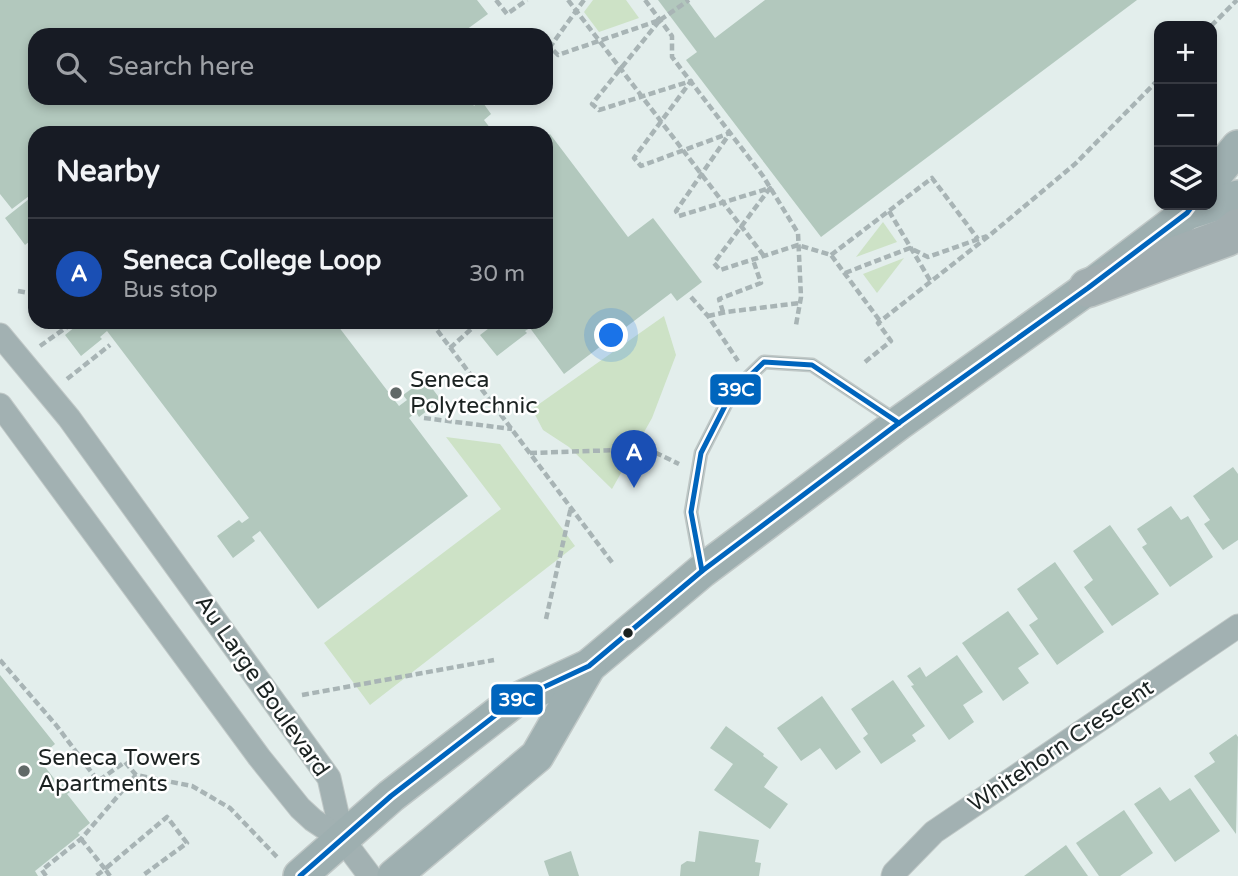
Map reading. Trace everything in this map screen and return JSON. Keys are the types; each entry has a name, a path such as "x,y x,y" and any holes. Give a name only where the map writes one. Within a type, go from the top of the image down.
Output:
{"highway":[{"path":"1088,288 1227,237 1238,228"}],"main road":[{"path":"1217,174 1238,147"},
{"path":"1217,202 1238,197"},
{"path":"289,867 343,840 391,796 514,701 589,666 702,571 899,423 1088,288 1189,210"},
{"path":"394,876 537,756 589,666"}],"street":[{"name":"Au Large Boulevard","path":"0,335 69,418 329,778 343,840"},
{"name":"Au Large Boulevard","path":"0,405 259,757 300,808 343,840"},
{"name":"Whitehorn Crescent","path":"893,876 934,832 1238,626"},
{"path":"343,840 370,876"}],"lane":[{"path":"702,571 691,512 701,453 731,394 764,362 812,365 899,423"}],"path":[{"path":"496,0 507,14 527,0"},
{"path":"568,0 764,256"},
{"path":"553,43 584,0"},
{"path":"645,0 672,36 672,57 770,188 797,233 800,303 796,325"},
{"path":"553,50 558,55 660,20 689,0"},
{"path":"1216,21 1237,0"},
{"path":"660,20 592,104 599,110 691,81"},
{"path":"691,81 634,158 641,166 730,133"},
{"path":"880,320 990,235 1075,164 1154,84"},
{"path":"730,133 676,211 679,216 770,188"},
{"path":"831,255 932,178 978,239"},
{"path":"770,188 714,263 720,270 798,245 831,255 880,320 878,323 891,341 864,362"},
{"path":"889,211 930,282"},
{"path":"845,273 910,248 928,257 990,235"},
{"path":"723,312 719,299 761,283 753,260"},
{"path":"18,292 28,293"},
{"path":"691,297 723,339"},
{"path":"708,316 800,303"},
{"path":"35,349 64,329"},
{"path":"436,329 614,565"},
{"path":"450,348 471,329"},
{"path":"57,387 110,345"},
{"path":"424,418 512,429"},
{"path":"529,453 648,449 697,474"},
{"path":"546,619 571,507"},
{"path":"0,660 99,780 125,762 136,775 192,786 230,808 289,867"},
{"path":"295,697 494,660"},
{"path":"46,876 42,870 81,839 136,775"},
{"path":"96,876 167,817 187,844 142,876"},
{"path":"81,839 110,876"}],"green space":[{"path":"593,0 626,0 639,18 599,32 584,12"},
{"path":"883,222 897,242 856,257"},
{"path":"904,258 877,293 863,274"},
{"path":"664,316 676,355 652,418 612,489 569,447 543,430 532,409"},
{"path":"446,437 500,444 575,546 370,705 324,643 501,509"}],"building":[{"path":"0,0 477,0 488,14 469,28 28,28 28,105 485,105 491,114 484,120 489,126 28,126 28,197 12,209 0,194"},
{"path":"658,0 687,0 715,38 765,0 1137,0 821,237 686,60 697,52"},
{"path":"553,138 628,237 653,218 702,282 677,301 671,293 564,374 531,329 553,329"},
{"path":"28,200 28,243 25,245 5,218"},
{"path":"72,329 340,329 399,406 407,400 403,395 425,379 441,400 419,417 416,412 409,418 468,496 318,609 260,531 252,537 255,541 233,558 217,536 239,520 242,523 249,518 107,331 100,337 102,339 81,356 65,335"},
{"path":"488,329 528,329 525,331 527,333 497,356 480,335"},
{"path":"1233,467 1238,474 1238,540 1223,550 1204,524 1210,520 1193,496"},
{"path":"1171,506 1181,520 1188,516 1213,557 1170,587 1142,547 1147,544 1137,529"},
{"path":"1110,525 1159,594 1112,626 1084,587 1093,580 1073,551"},
{"path":"1055,562 1104,632 1057,665 1029,625 1038,619 1017,589"},
{"path":"1008,611 1039,654 1018,668 1029,683 1003,701 962,643"},
{"path":"957,655 983,692 963,705 974,722 949,740 911,686 914,685 907,676 920,667 926,677"},
{"name":"Seneca Towers Apartments","path":"0,675 55,744 38,758 60,786 63,784 70,792 67,794 90,823 78,833 80,835 35,871 38,876 0,876"},
{"path":"893,680 925,726 912,735 916,741 881,764 863,738 868,734 851,709"},
{"path":"822,696 861,752 836,770 820,748 801,761 777,728"},
{"path":"726,726 778,767 764,787 788,804 770,829 714,790 733,764 710,748"},
{"path":"1236,734 1236,834 1194,776 1215,762 1209,753"},
{"path":"1160,787 1170,801 1190,788 1220,831 1175,862 1134,804"},
{"path":"1124,810 1153,853 1120,876 1099,876 1076,843"},
{"path":"699,831 759,840 755,862 761,863 759,876 680,876 681,865 687,861 695,862"},
{"path":"1066,845 1088,876 1024,876"},
{"path":"571,851 579,876 549,876 544,861"}],"transit line":[{"name":"39C","path":"300,876 391,796 514,701 589,666 702,571 899,423 1088,288 1189,210"},
{"name":"39C","path":"702,571 691,512 701,453 731,394 764,362 812,365 899,423"}],"place":[{"name":"Seneca Polytechnic","path":"396,393"},
{"name":"Seneca College Loop","path":"634,488"},
{"name":"Seneca Towers Apartments","path":"24,771"}]}
